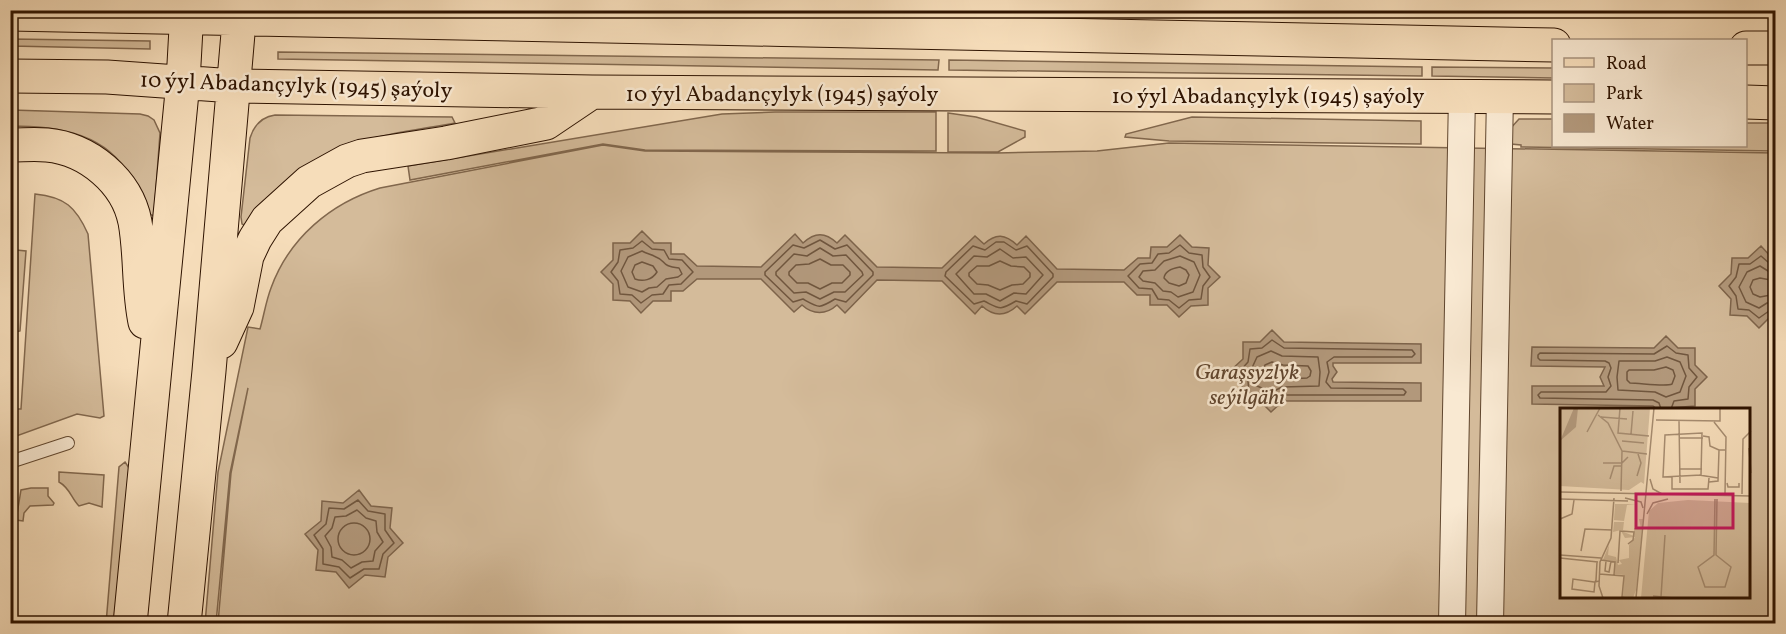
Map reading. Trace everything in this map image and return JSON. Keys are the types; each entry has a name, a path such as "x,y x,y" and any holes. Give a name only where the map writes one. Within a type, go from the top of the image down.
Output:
{"main road":[{"path":"513,10 567,27 628,10"},
{"path":"10,14 240,14 567,27 1552,45"},
{"path":"130,624 183,82 187,14"},
{"path":"184,624 240,14"},
{"path":"1747,48 1776,48"},
{"name":"10 ýyl Abadançylyk (1945) şaýoly","path":"10,76 107,77 234,86 592,92 1552,97"},
{"path":"208,371 237,307 248,256 255,239 267,220 309,182 347,161 362,156 446,143 546,123 592,92"},
{"path":"1747,102 1776,103"},
{"path":"10,145 49,145 72,152 89,159 115,181 131,208 135,224 141,304 154,365"}],"street":[{"path":"1452,624 1462,95"},
{"path":"1490,624 1500,95"},
{"path":"1458,334 1495,334"},
{"path":"1454,511 1492,512"}],"lane":[{"path":"10,462 69,443"}],"green space":[{"path":"11,39 150,41 150,49 11,46"},
{"path":"278,52 939,60 938,70 278,59"},
{"path":"949,60 1422,67 1422,76 949,70"},
{"path":"1432,67 1552,68 1552,78 1432,76"},
{"path":"11,110 140,114 154,120 160,133 154,216 149,214 125,169 115,156 102,146 74,133 42,127 11,126"},
{"path":"936,112 936,151 645,150 603,144 410,180 408,166 722,114"},
{"path":"948,113 976,117 1025,131 1025,137 998,152 948,152"},
{"path":"275,115 452,117 455,123 372,138 333,151 296,173 257,215 244,225 241,217 250,138 259,122"},
{"path":"1192,117 1421,121 1421,144 1169,141 1125,137 1126,134"},
{"path":"1519,119 1552,119 1552,147 1747,147 1747,123 1775,123 1775,151 1521,147 1521,145 1511,144 1509,130"},
{"name":"Garaşsyzlyk seýilgähi","path":"1169,143 1775,153 1775,623 218,623 231,473 248,388 230,473 216,623 205,624 218,472 248,327 260,329 271,288 279,270 300,238 329,213 345,203 380,188 603,145 645,151 997,153 1097,151"},
{"path":"35,194 54,198 68,205 79,217 88,234 104,416 100,418 77,414 11,438 11,409 21,409"},
{"path":"16,250 26,251 20,331 11,333 11,253"},
{"path":"125,462 129,468 116,623 106,624 119,467"},
{"path":"59,472 104,475 102,507 89,503 79,506 66,487 59,482"},
{"path":"48,488 48,496 54,503 53,505 30,506 24,513 23,521 16,520 21,490"}],"water":[{"path":"642,231 654,243 671,243 671,254 684,254 697,266 761,267 795,234 803,243 816,235 824,235 837,243 845,235 877,267 942,268 975,236 984,244 1000,236 1017,245 1026,236 1057,269 1124,270 1138,258 1150,258 1151,247 1167,247 1180,235 1192,247 1209,248 1208,265 1220,277 1208,288 1208,305 1191,306 1179,317 1167,305 1150,305 1150,295 1137,295 1124,282 1057,282 1025,314 1017,306 1009,312 1000,314 991,312 982,306 975,314 942,281 877,280 845,313 837,305 828,311 815,312 802,305 794,312 761,279 697,279 683,291 671,291 671,301 653,301 641,313 630,301 613,300 613,284 601,272 613,260 613,243 630,243"},
{"path":"1761,246 1772,258 1775,258 1776,316 1771,316 1759,328 1747,316 1730,315 1731,299 1719,286 1731,274 1732,258 1748,258"},
{"path":"1272,330 1284,342 1421,344 1421,363 1333,363 1337,372 1332,379 1333,382 1421,383 1421,401 1283,401 1271,412 1259,400 1242,400 1242,383 1230,371 1243,359 1243,342 1260,342"},
{"path":"1666,336 1678,348 1695,348 1695,365 1707,377 1695,389 1695,406 1656,408 1653,406 1532,404 1532,386 1604,386 1600,377 1605,367 1531,366 1532,347 1654,348"},
{"path":"359,490 371,506 392,508 390,528 403,543 388,557 385,577 365,575 349,588 336,572 316,570 318,550 305,534 321,521 322,501 343,503"}]}
